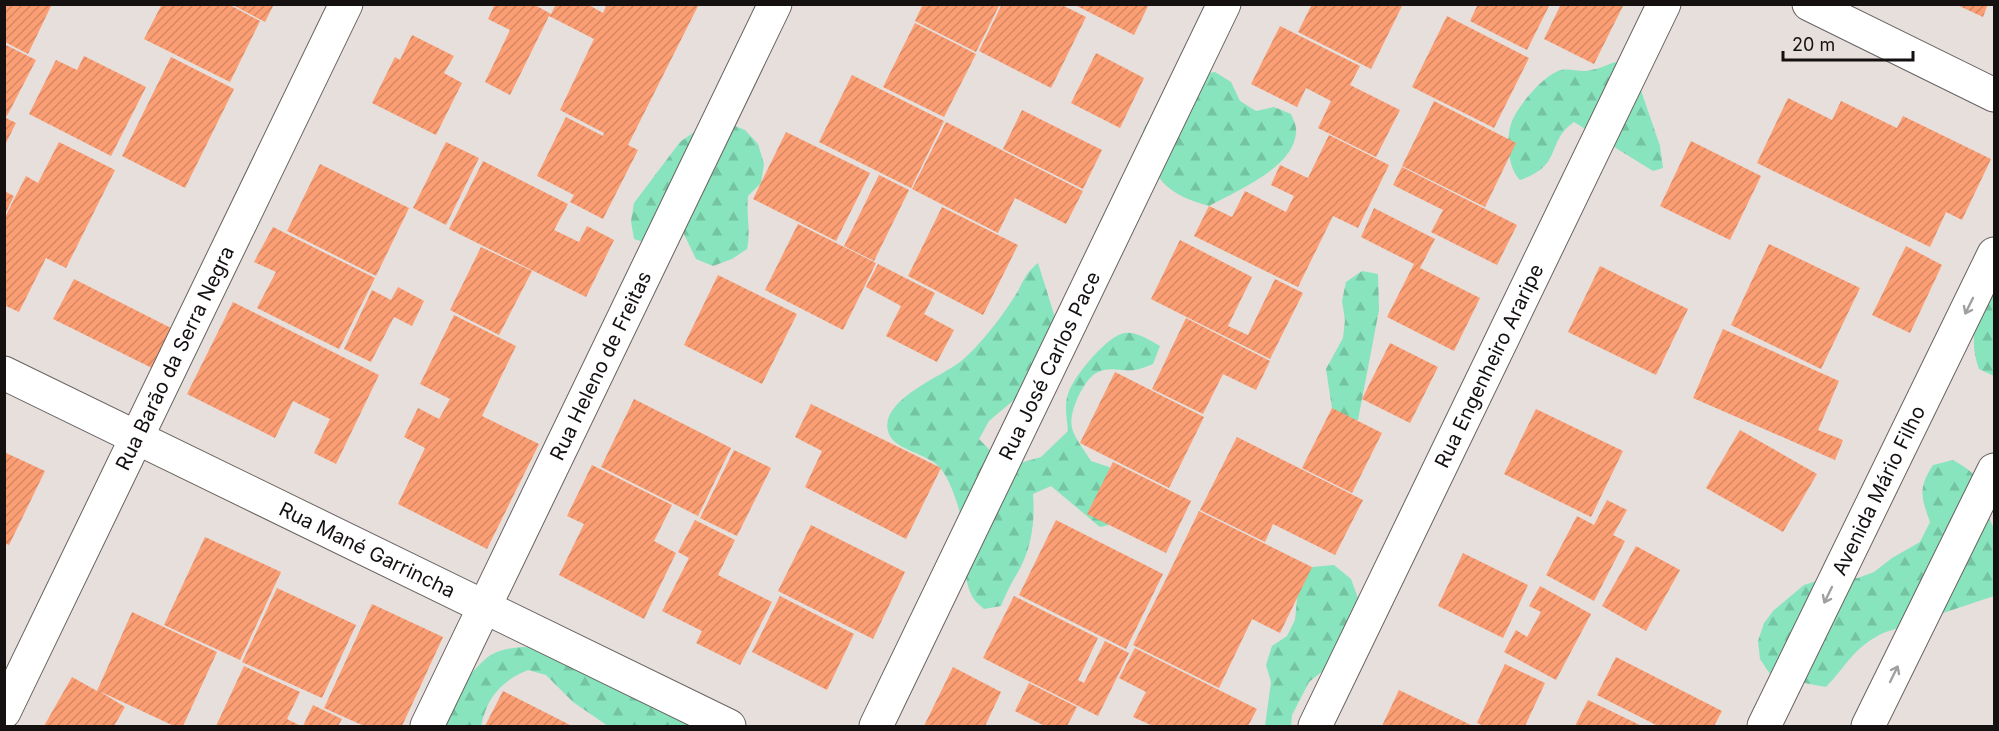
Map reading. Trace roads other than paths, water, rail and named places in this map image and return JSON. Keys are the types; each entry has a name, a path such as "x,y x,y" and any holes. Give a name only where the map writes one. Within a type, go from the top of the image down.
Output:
{"street":[{"name":"Rua Barão da Serra Negra","path":"4,712 346,4"},
{"name":"Rua Heleno de Freitas","path":"427,726 775,4"},
{"name":"Rua José Carlos Pace","path":"876,726 1224,4"},
{"name":"Rua Engenheiro Araripe","path":"1315,726 1664,4"},
{"path":"1809,4 1995,95"},
{"name":"Avenida Mário Filho","path":"1764,726 1995,254"},
{"name":"Rua Mané Garrincha","path":"4,373 729,726"},
{"path":"1868,726 1995,470"}]}
